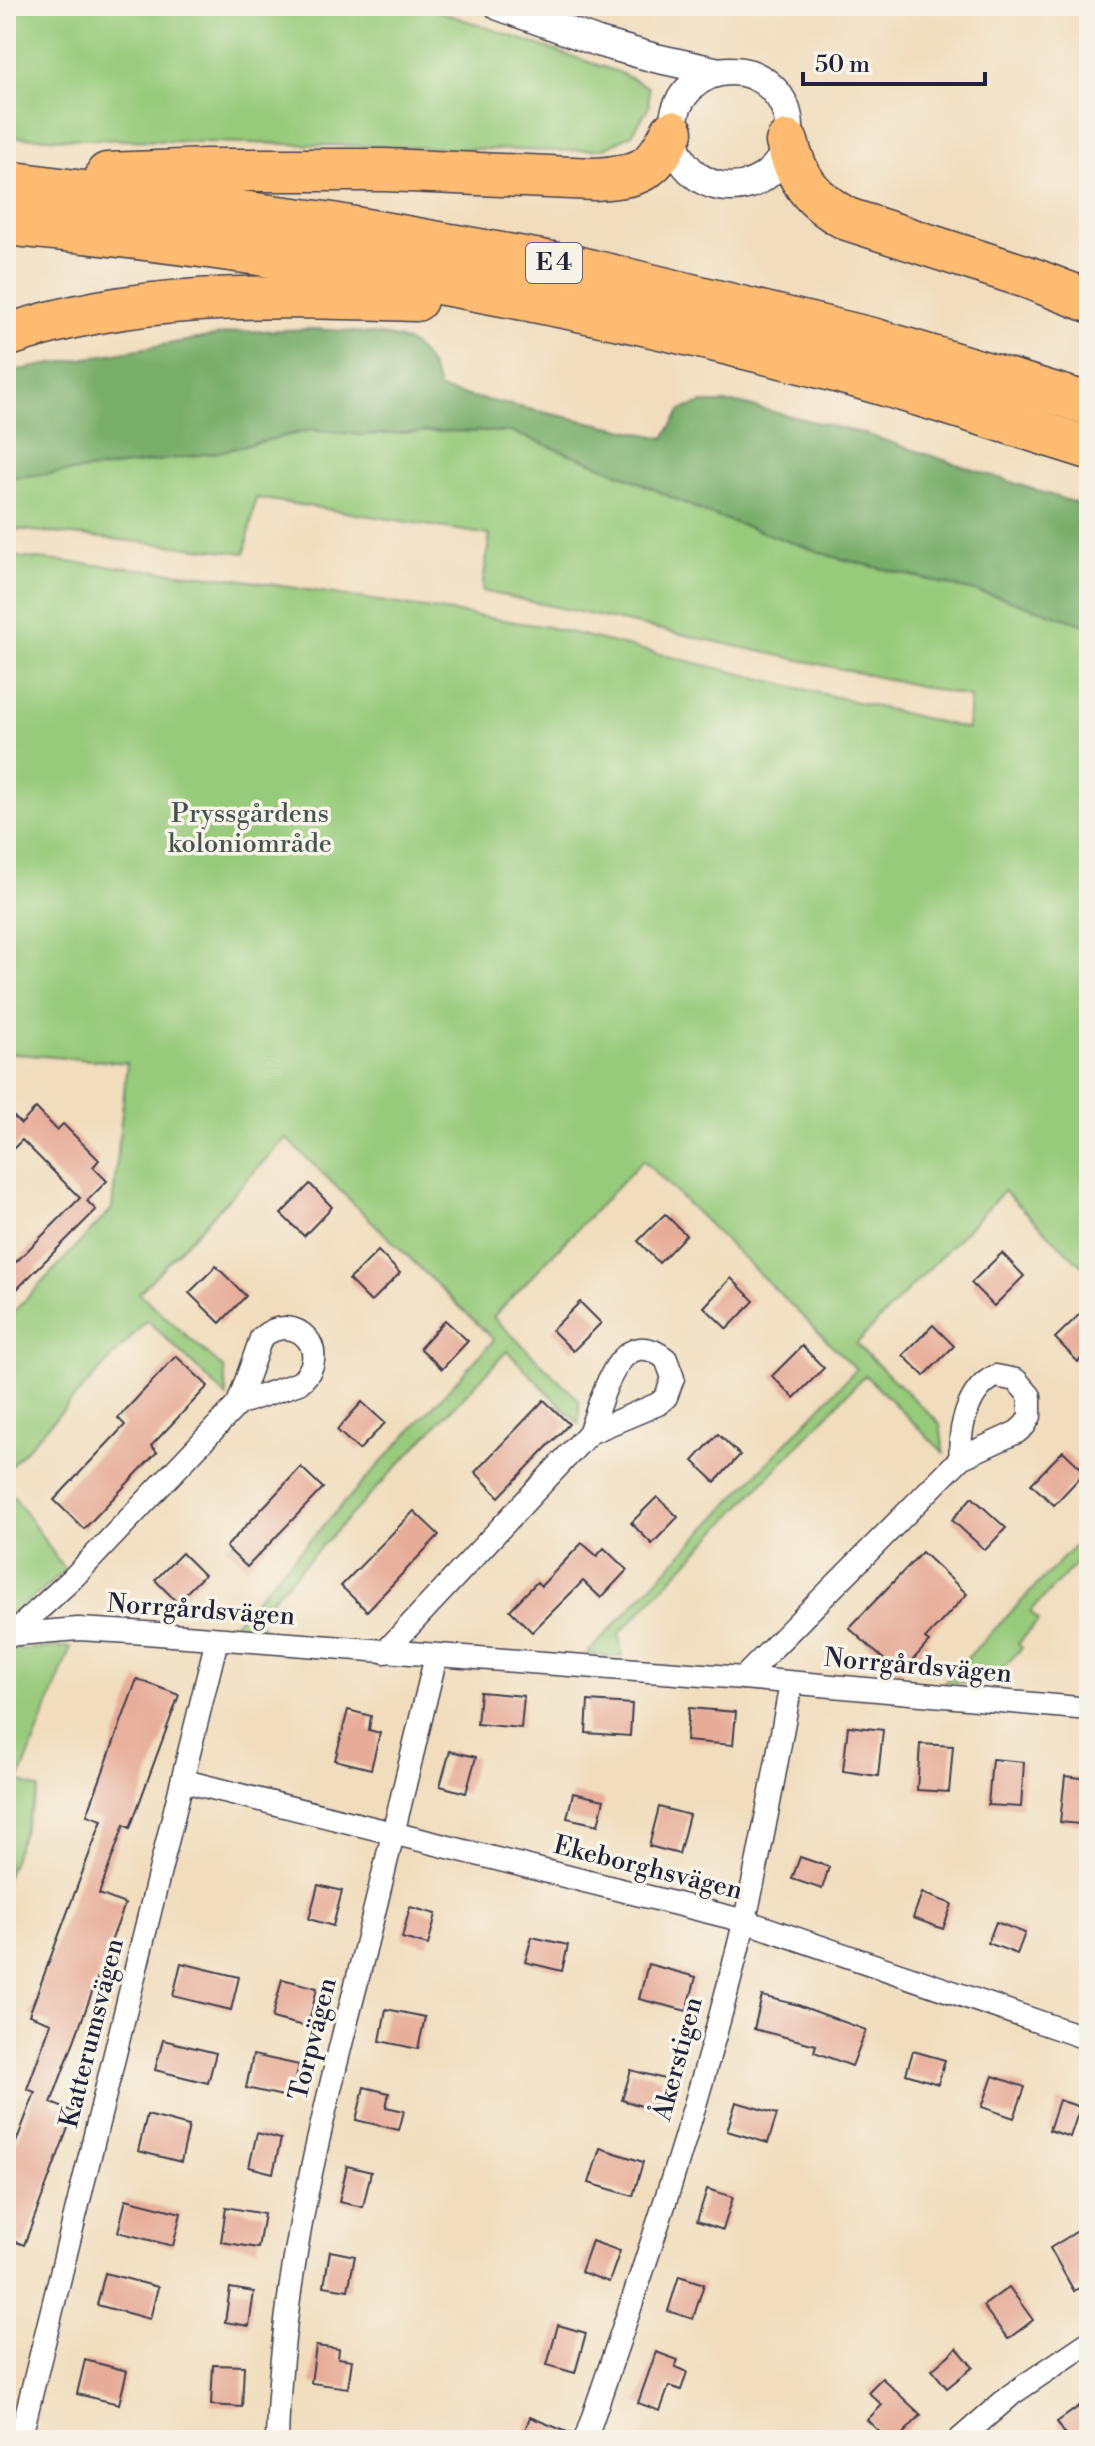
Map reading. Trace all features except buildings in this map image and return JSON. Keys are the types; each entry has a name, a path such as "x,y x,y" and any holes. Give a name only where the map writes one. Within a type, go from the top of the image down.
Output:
{"highway":[{"path":"6,180 222,170 385,170 595,179 622,177 652,165 662,154 675,118"},
{"path":"787,142 800,179 833,211 847,219 1027,277 1089,301"},
{"name":"E 4","path":"6,180 326,223 580,268 876,340 1089,404"},
{"name":"E 4","path":"6,224 275,255 405,276 568,308 844,373 1089,448"},
{"path":"6,336 49,323 124,308 246,297 391,299 568,308"}],"street":[{"path":"499,6 598,42 655,58 719,72 736,71 752,75 778,95 786,110 789,126 781,158 771,171 742,186 709,183 684,163 676,148 675,118 666,84 651,70 598,42"},
{"path":"675,118 695,83 719,72"},
{"name":"Norrgårdsvägen","path":"9,1635 72,1579 238,1404"},
{"path":"385,1652 589,1433"},
{"name":"Norrgårdsvägen","path":"743,1678 961,1458"},
{"name":"Norrgårdsvägen","path":"9,1635 78,1629 743,1678 1089,1709"},
{"name":"Katterumsvägen","path":"20,2440 217,1639"},
{"name":"Torpvägen","path":"277,2440 281,2369 295,2254 317,2139 436,1656"},
{"name":"Åkerstigen","path":"585,2440 696,2105 745,1921 791,1684"},
{"name":"Ekeborghsvägen","path":"184,1781 745,1921 1089,2039"},
{"path":"959,2440 1012,2394 1089,2342"}],"green space":[{"path":"6,6 423,6 618,72 648,87 649,107 632,134 603,149 560,151 6,137"},
{"path":"310,329 377,334 410,343 425,358 440,390 664,438 681,410 702,403 737,403 865,434 1089,508 1089,626 1007,599 834,557 704,512 612,470 512,432 437,431 362,435 310,430 219,452 6,478 6,372 237,332"},
{"name":"Pryssgårdens koloniområde","path":"310,430 362,435 437,431 512,432 612,470 704,512 834,557 1007,599 1089,626 1089,1273 1004,1191 856,1344 940,1424 944,1453 865,1375 619,1634 622,1657 587,1654 856,1369 643,1160 493,1317 579,1400 579,1424 507,1351 256,1615 264,1630 231,1626 494,1340 286,1138 139,1293 224,1369 227,1397 147,1320 6,1471 6,1320 112,1209 127,1063 6,1053 6,556 231,578 548,627 968,729 970,697 482,591 490,535 256,498 245,553 6,528 6,478 219,452"},
{"path":"6,1485 65,1570 6,1617"},
{"path":"1089,1531 1089,1550 1030,1612 1039,1620 1018,1644 1022,1648 988,1683 944,1682"},
{"path":"71,1647 19,1781 39,1789 6,1879 6,1650"}]}
